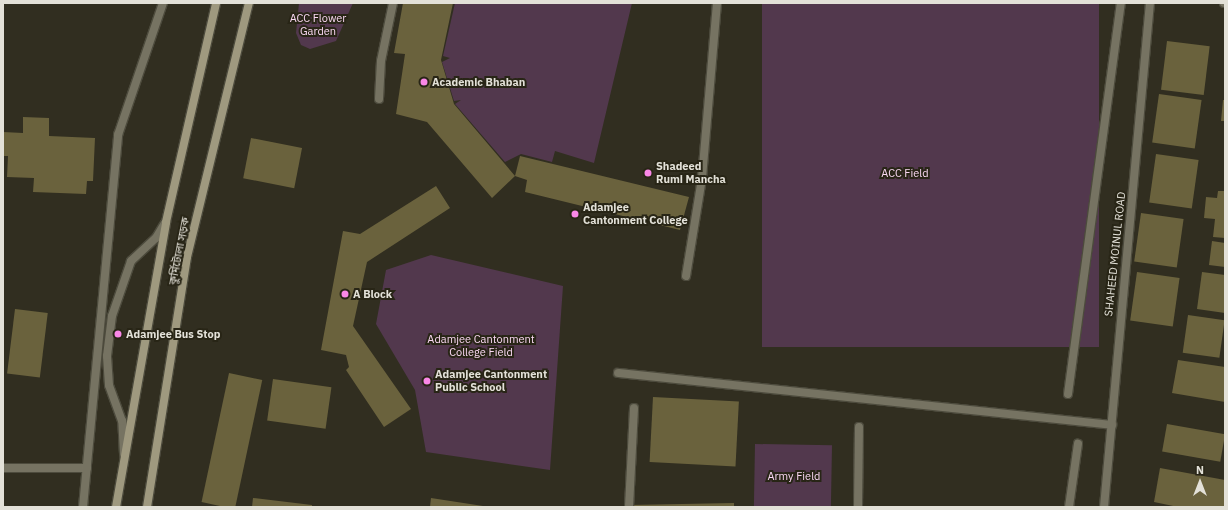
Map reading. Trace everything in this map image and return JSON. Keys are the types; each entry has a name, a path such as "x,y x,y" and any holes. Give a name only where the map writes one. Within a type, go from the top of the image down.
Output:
{"main road":[{"name":"কুর্মিটোলা সড়ক","path":"116,507 166,222 216,3"},
{"name":"কুর্মিটোলা সড়ক","path":"147,507 188,256 249,3"}],"street":[{"path":"83,507 118,134 163,3"},
{"path":"379,99 381,61 393,3"},
{"path":"686,276 702,178 717,3"},
{"path":"1068,394 1121,3"},
{"name":"SHAHEED MOINUL ROAD","path":"1104,507 1150,3"},
{"name":"কুর্মিটোলা সড়ক","path":"124,458 122,421 109,385 107,356 112,316 131,261 156,238 166,222"},
{"path":"618,373 1112,425"},
{"path":"629,507 634,408"},
{"path":"858,507 859,427"},
{"path":"1069,507 1078,444"},
{"path":"3,468 87,468"}],"green space":[{"name":"ACC Flower Garden","path":"299,3 353,3 336,41 310,49 301,45 296,33"},
{"path":"455,3 632,3 594,163 555,151 552,162 521,154 505,162 455,104 461,100 454,101 442,62 450,58 443,56"},
{"name":"ACC Field","path":"762,3 1099,3 1099,347 762,347"},
{"name":"Adamjee Cantonment College Field","path":"431,255 563,286 550,470 426,452 415,390 376,324 386,270"},
{"name":"Army Field","path":"755,444 832,445 831,507 754,507"}],"building":[{"name":"Academic Bhaban","path":"403,3 453,3 441,60 454,104 515,176 492,198 427,122 396,114 405,54 394,53"},
{"path":"1167,41 1210,46 1204,95 1161,90"},
{"path":"1159,94 1202,100 1195,149 1152,143"},
{"path":"1223,100 1225,100 1225,121 1221,121"},
{"path":"23,117 49,118 49,136 95,138 93,181 87,181 86,194 33,192 34,178 7,177 8,156 3,156 3,132 23,133"},
{"path":"251,138 302,148 294,188 243,178"},
{"path":"1156,154 1199,160 1192,209 1149,203"},
{"path":"520,156 689,197 680,230 525,192 527,180 515,176"},
{"name":"A Block","path":"436,186 450,208 367,262 353,326 411,409 384,427 346,370 349,367 346,355 321,350 343,231 360,234"},
{"path":"1218,191 1225,191 1225,238 1213,237 1215,219 1204,218 1206,197 1217,198"},
{"path":"1141,213 1184,219 1177,268 1134,262"},
{"path":"1212,241 1225,243 1225,267 1209,265"},
{"path":"1137,272 1180,278 1173,327 1130,321"},
{"path":"1202,272 1225,275 1225,313 1197,309"},
{"path":"15,309 48,313 40,378 7,374"},
{"path":"1188,315 1225,320 1219,358 1183,353"},
{"path":"1178,360 1225,367 1225,402 1172,393"},
{"path":"229,373 262,380 235,507 225,507 202,502"},
{"path":"273,379 331,387 326,429 267,421"},
{"path":"653,397 739,402 735,466 650,462"},
{"path":"1167,424 1225,434 1220,462 1162,452"},
{"path":"1160,468 1225,480 1225,507 1178,507 1154,502"},
{"path":"253,498 312,505 312,507 252,507"},
{"path":"431,498 483,506 430,507"},
{"path":"734,503 734,507 629,507 629,505"}],"place":[{"name":"Academic Bhaban","path":"424,82"},
{"name":"Shadeed Rumi Mancha","path":"648,173"},
{"name":"Adamjee Cantonment College","path":"575,214"},
{"name":"A Block","path":"345,294"},
{"name":"Adamjee Bus Stop","path":"118,334"},
{"name":"Adamjee Cantonment Public School","path":"427,381"}]}
